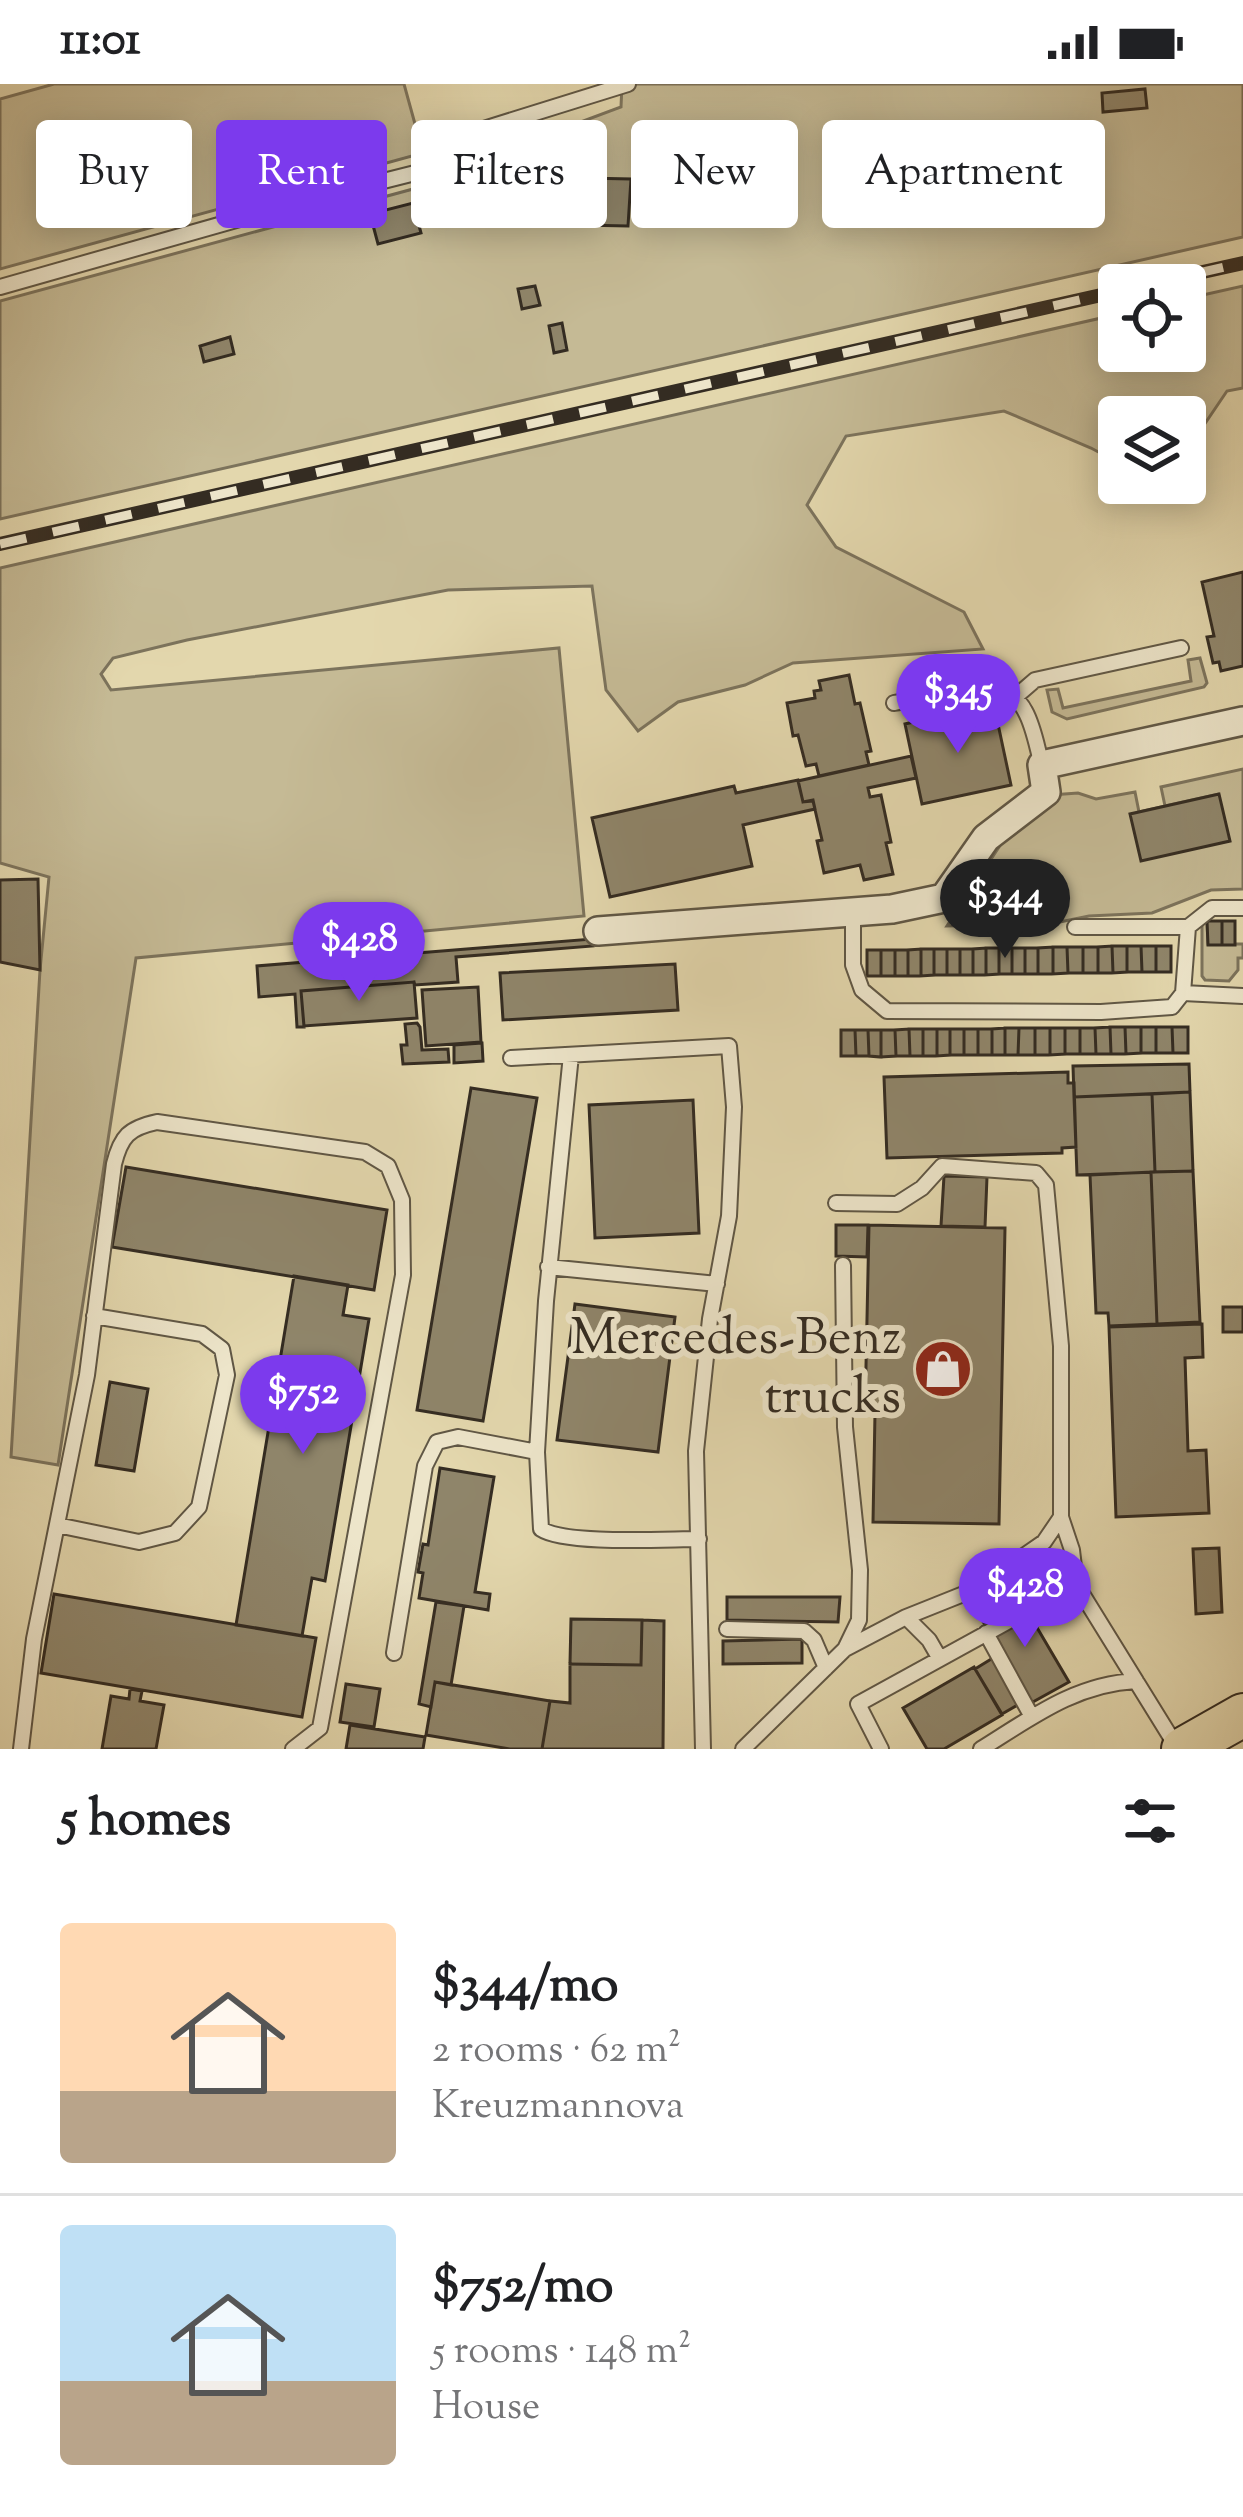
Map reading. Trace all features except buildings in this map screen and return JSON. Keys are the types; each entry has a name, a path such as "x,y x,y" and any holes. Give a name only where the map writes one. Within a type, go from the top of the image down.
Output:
{"main road":[{"path":"1180,1749 1243,1714"}],"street":[{"path":"598,931 892,909 944,898 986,838 1046,792 1042,765 1243,721"}],"lane":[{"path":"0,286 431,169 458,137 628,84"},
{"path":"1013,699 1035,680 1181,647"},
{"path":"894,704 984,686 1005,692 1024,708 1042,765"},
{"path":"1075,927 1189,927 1212,908 1243,908"},
{"path":"853,912 853,965 862,990 887,1011 1101,1012 1172,1007 1183,993 1189,927"},
{"path":"1183,993 1243,996"},
{"path":"512,1058 729,1046 734,1107 729,1216 710,1319 696,1451 703,1749"},
{"path":"571,1055 548,1267 537,1453 541,1529 553,1538 699,1539"},
{"path":"21,1749 34,1639 87,1375 114,1164 120,1143 137,1126 157,1122 365,1152 388,1166 402,1200 403,1275 320,1728 295,1749"},
{"path":"836,1204 897,1204 922,1189 942,1166 1036,1173 1046,1185 1061,1346 1061,1517 1076,1584 1180,1749"},
{"path":"843,1265 845,1427 860,1570 859,1620 845,1649"},
{"path":"548,1267 716,1284"},
{"path":"57,1525 140,1542 175,1533 199,1507 227,1375 222,1349 202,1334 94,1316"},
{"path":"394,1653 425,1466 437,1442 458,1437 537,1453"},
{"path":"742,1749 845,1649 906,1617 976,1589 1044,1542 1061,1517"},
{"path":"880,1749 858,1704 1076,1584"},
{"path":"906,1617 940,1659"},
{"path":"728,1629 804,1631 814,1640 826,1668"},
{"path":"986,1634 1032,1717"},
{"path":"981,1749 1082,1689 1136,1681"}],"shaded area":[{"path":"54,84 404,84 414,120 411,156 387,163 387,120 216,120 216,210 192,216 192,120 36,120 36,228 150,228 0,269 0,99"},
{"path":"622,84 1243,84 1243,237 1124,264 1098,264 1098,270 0,519 0,301 269,228 387,228 387,196 411,190 411,228 607,228 607,120 586,120 621,107"},
{"path":"1243,286 1243,388 1227,391 1206,422 1206,396 1098,396 1098,452 1004,411 846,436 807,505 836,547 964,612 983,649 793,663 745,685 678,702 638,731 606,690 592,586 448,590 113,658 101,674 111,690 559,648 584,916 136,958 58,1465 11,1457 49,877 0,863 0,568 1098,319 1098,372 1206,372 1206,294"},
{"path":"1200,658 1204,687 1067,719 1052,712 1047,690 1058,689 1063,708 1191,681 1188,660"},
{"path":"1243,769 1243,889 1211,890 1152,913 1089,916 1050,924 947,926 1003,841 1051,795 1078,793 1096,799 1135,792 1139,812 1219,794 1165,806 1161,787"},
{"path":"1207,921 1208,944 1243,944 1243,958 1238,958 1238,970 1229,981 1202,976 1202,923"}],"railway":[{"path":"1206,271 1243,263"},
{"path":"0,544 1098,296"}],"place":[{"name":"Mercedes-Benz trucks","path":"943,1369"}]}
